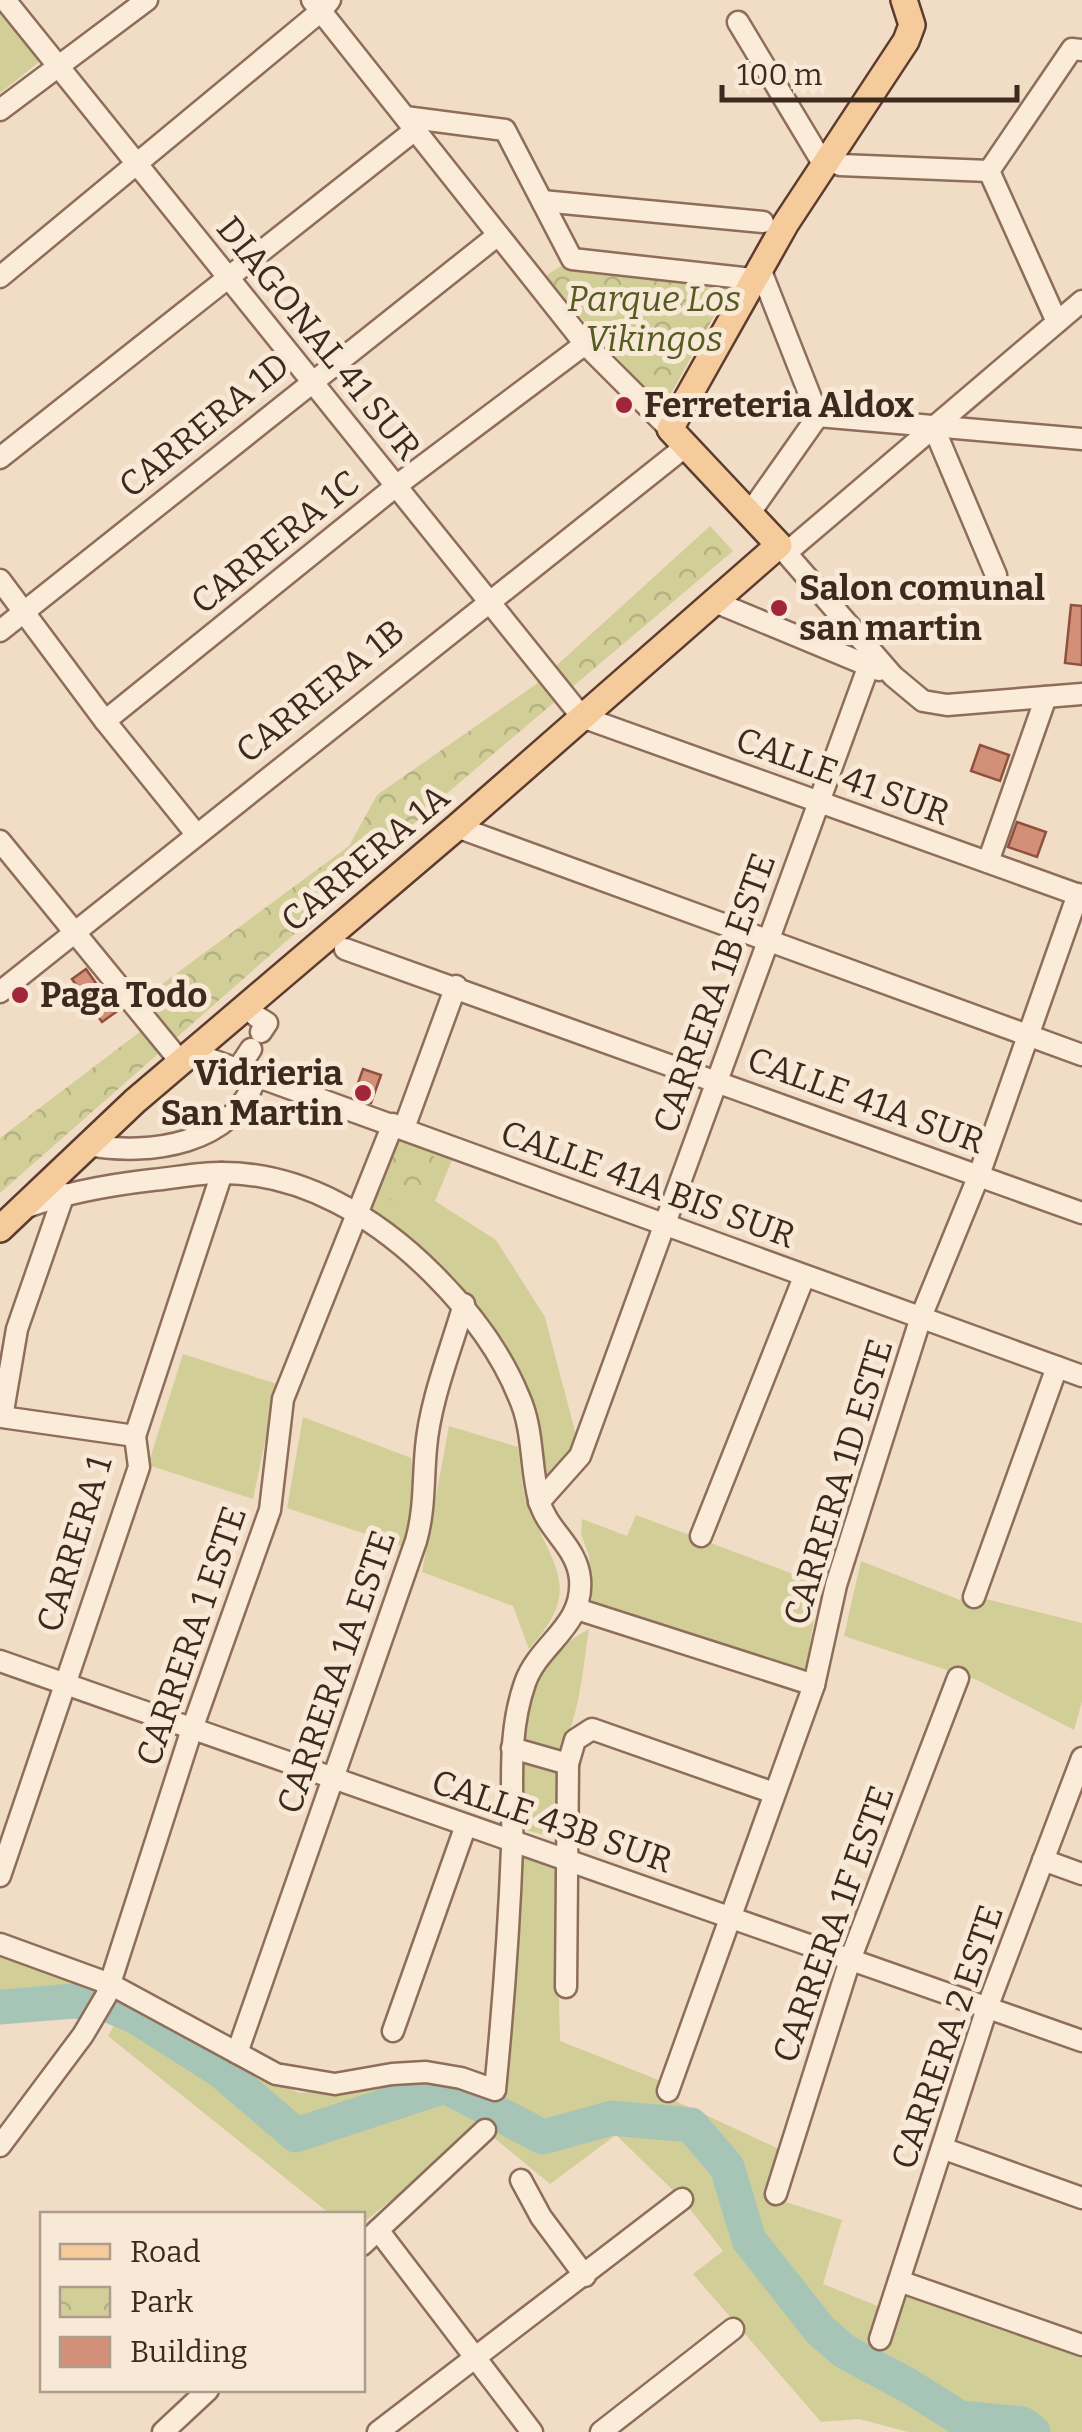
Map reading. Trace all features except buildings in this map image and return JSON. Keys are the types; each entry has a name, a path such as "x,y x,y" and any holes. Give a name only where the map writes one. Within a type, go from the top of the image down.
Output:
{"main road":[{"name":"CARRERA 1B","path":"678,438 756,272 832,165 909,34 911,22 904,0"},
{"path":"678,438 782,549"},
{"name":"CARRERA 1A","path":"0,1229 185,1057 715,602 782,549"}],"street":[{"name":"DIAGONAL 41 SUR","path":"6,0 582,717"},
{"path":"0,110 147,0"},
{"path":"0,276 138,164 321,4 585,344 678,438"},
{"path":"738,22 832,165 989,171"},
{"path":"989,171 1072,49 1082,50"},
{"path":"0,458 228,276 410,123 505,130 572,259 756,272 818,416"},
{"path":"989,171 1057,322"},
{"path":"542,201 763,222"},
{"name":"CARRERA 1D","path":"0,631 498,235"},
{"path":"1081,303 782,549 914,696 932,704 1082,694"},
{"name":"CARRERA 1C","path":"105,720 396,486 585,344"},
{"path":"818,416 1082,438"},
{"path":"749,514 818,416"},
{"path":"934,426 996,575"},
{"name":"CARRERA 1B","path":"0,992 488,600 678,438"},
{"path":"0,580 197,836"},
{"path":"715,602 894,676"},
{"name":"CARRERA 1B ESTE","path":"539,1502 580,1456 869,665"},
{"path":"988,862 1046,697"},
{"name":"CALLE 41 SUR","path":"582,717 1080,895"},
{"path":"457,826 1082,1055"},
{"path":"0,841 185,1057"},
{"name":"CARRERA 1D ESTE","path":"668,2092 814,1685 836,1584 921,1318 979,1175 1026,1034 1080,895"},
{"name":"CALLE 41A SUR","path":"345,948 1082,1213"},
{"name":"CARRERA 1 ESTE","path":"0,2146 106,1996 192,1729 270,1510 283,1400 357,1212 398,1126 456,986"},
{"path":"88,1145 162,1149 232,1118 252,1090 247,1072 256,1032"},
{"name":"CALLE 41A BIS SUR","path":"185,1057 247,1072 1082,1376"},
{"path":"0,1944 276,2074 335,2084 426,2072 462,2078 495,2090 507,1959 512,1748 526,1678 568,1628 577,1609 580,1581 571,1549 549,1523 539,1502 532,1440 520,1398 500,1360 464,1304 409,1250 357,1212 326,1196 282,1182 222,1173 64,1194 20,1210"},
{"name":"CARRERA 1","path":"0,1876 139,1467 135,1436 222,1173"},
{"path":"64,1194 17,1330 1,1422 135,1436"},
{"path":"702,1536 804,1277"},
{"name":"CARRERA 1A ESTE","path":"237,2053 416,1541 424,1512 431,1422 464,1304"},
{"path":"974,1596 1057,1367"},
{"path":"577,1609 814,1685"},
{"name":"CALLE 43B SUR","path":"0,1662 1082,2041"},
{"name":"CARRERA 1F ESTE","path":"776,2194 850,1960 958,1678"},
{"path":"566,1987 568,1764 576,1740 592,1729 774,1794"},
{"path":"512,1748 568,1764"},
{"name":"CARRERA 2 ESTE","path":"880,2339 987,2008 1082,1758"},
{"path":"392,2031 466,1825"},
{"path":"1043,1860 1082,1874"},
{"path":"484,2130 370,2238 476,2358 532,2432"},
{"path":"942,2148 1082,2198"},
{"path":"521,2180 541,2217 585,2276"},
{"path":"378,2432 682,2199"},
{"path":"899,2281 1082,2345"},
{"path":"601,2432 733,2328"},
{"path":"163,2432 206,2392"}],"green space":[{"path":"0,9 39,62 0,93"},
{"name":"Parque Los Vikingos","path":"572,259 734,280 663,408 544,277"},
{"path":"710,526 733,551 439,800 325,907 0,1193 0,1138 153,1022 139,1001 349,846 377,795 535,685"},
{"path":"396,1136 453,1158 435,1201 496,1240 545,1317 579,1447 547,1481 524,1392 489,1323 438,1264 367,1206"},
{"path":"401,1141 444,1161 420,1213 377,1194"},
{"path":"183,1354 277,1384 253,1499 148,1465"},
{"path":"303,1417 411,1458 416,1505 405,1547 287,1508"},
{"path":"449,1426 518,1447 526,1500 559,1580 555,1611 529,1649 513,1606 422,1572"},
{"path":"636,1515 820,1584 805,1674 593,1610 582,1519 627,1536"},
{"path":"861,1561 960,1600 966,1594 1082,1623 1082,1702 1074,1730 977,1680 844,1636"},
{"path":"589,1629 575,1712 564,1741 557,1751 518,1739 525,1705 540,1675 561,1649"},
{"path":"518,1761 559,1772 557,1838 517,1828"},
{"path":"516,1855 556,1870 560,2041 661,2081 669,2098 779,2149 770,2197 842,2220 823,2284 900,2315 907,2297 1082,2358 1082,2432 908,2432 859,2419 821,2422 693,2274 723,2251 682,2199 616,2135 550,2184 481,2127 365,2221 365,2212 328,2212 108,2036 130,1998 222,2055 299,2093 443,2078 505,2099"},
{"path":"0,1952 94,1989 102,1988 79,2018 0,2023"}],"waterway":[{"path":"0,2007 73,2001 111,2006 135,2016 220,2070 296,2135 445,2086 543,2137 612,2118 691,2125 727,2167 749,2240 820,2330 844,2351 960,2418 1022,2424 1033,2432"}],"place":[{"name":"Ferreteria Aldox","path":"624,405"},
{"name":"Salon comunal san martin","path":"779,608"},
{"name":"Paga Todo","path":"20,995"},
{"name":"Vidrieria San Martin","path":"363,1093"}]}
